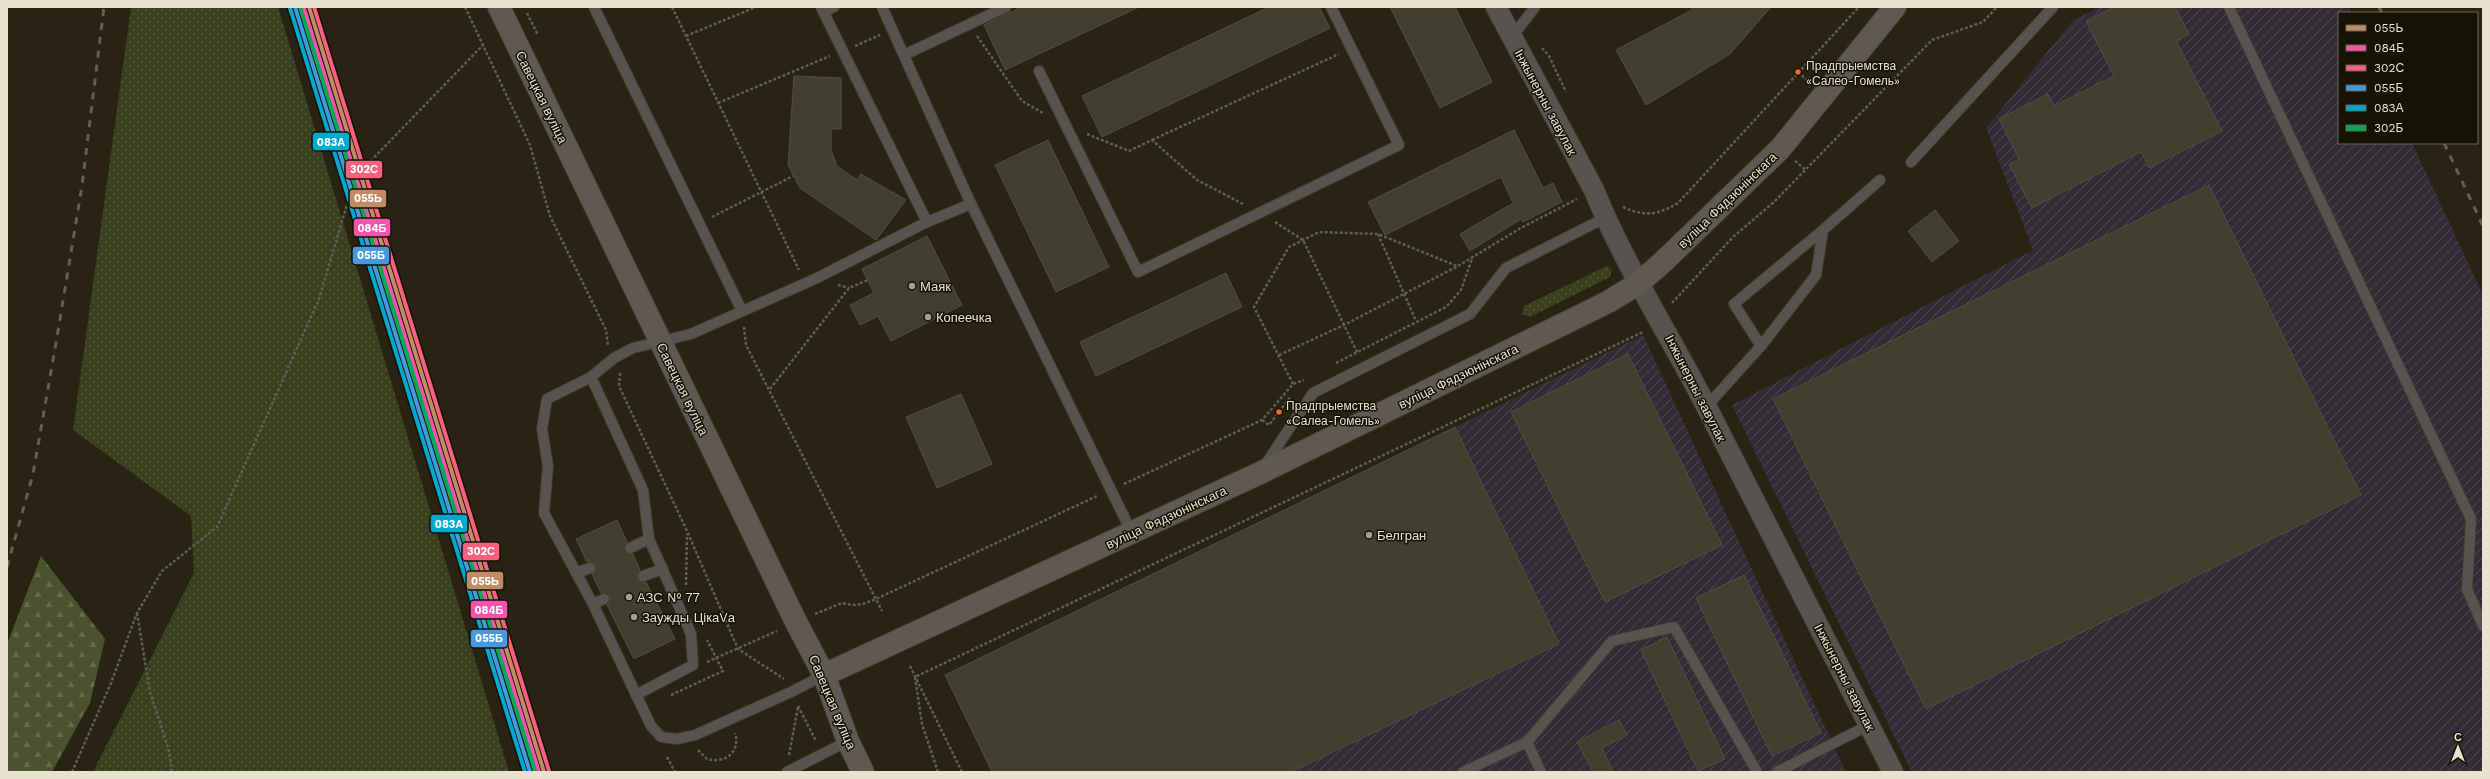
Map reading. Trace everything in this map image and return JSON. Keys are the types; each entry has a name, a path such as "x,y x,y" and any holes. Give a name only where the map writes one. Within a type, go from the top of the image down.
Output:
{"main road":[{"name":"Савецкая вуліца","path":"499,7 796,622 824,675 848,741 863,772"},
{"name":"вуліца Фядзюнінскага","path":"824,675 1260,474 1608,302 1639,283 1780,149 1895,7"}],"street":[{"name":"Інжынерны завулак","path":"1496,7 1594,190 1605,218 1706,407 1893,772"}],"lane":[{"path":"594,7 742,311"},
{"path":"834,7 822,9 926,222"},
{"path":"882,7 971,204 1110,490 1132,532"},
{"path":"904,55 1006,7"},
{"path":"1039,70 1138,272 1399,145 1331,7"},
{"path":"1512,37 1535,7"},
{"path":"1911,162 2054,7"},
{"path":"2229,7 2471,519 2467,589 2483,626"},
{"path":"1761,346 1734,304 1823,230 1880,180"},
{"path":"824,675 791,692 695,735 677,739 661,737 651,726 593,604 544,513 548,466 542,429 547,399 591,377 614,358 627,351 691,334 817,278 926,222 971,204"},
{"path":"1260,474 1313,392 1470,314 1506,268 1605,218"},
{"path":"1706,407 1761,346 1816,275 1823,230"},
{"path":"591,377 643,490 649,539 691,634 693,665 636,695"},
{"path":"630,548 649,539"},
{"path":"576,573 590,568"},
{"path":"643,576 663,569"},
{"path":"593,604 604,599"},
{"path":"1463,772 1527,742 1612,640 1674,627 1757,772"},
{"path":"1777,772 1869,725"},
{"path":"791,771 822,753 848,741"},
{"path":"1527,742 1541,772"}],"path":[{"path":"465,7 530,145 550,216 606,330 608,348"},
{"path":"524,7 538,35"},
{"path":"672,7 801,274 849,288"},
{"path":"686,36 756,7"},
{"path":"1618,200 1623,207 1642,215 1663,212 1678,203 1859,7"},
{"path":"1672,304 1733,237 1774,202 1932,40 1983,22 1998,7"},
{"path":"969,24 1022,101 1066,125 1129,151 1352,48"},
{"path":"718,103 893,30"},
{"path":"72,772 111,683 137,613 162,571 217,527 320,299 351,191 360,173 483,45"},
{"path":"1152,140 1197,180 1260,212 1304,240 1357,352"},
{"path":"699,223 793,176"},
{"path":"1279,355 1344,325 1458,266 1519,229 1594,190"},
{"path":"1293,384 1254,307 1289,247 1319,232 1378,234 1458,266"},
{"path":"1378,234 1416,321"},
{"path":"1330,366 1446,307 1461,290 1473,256"},
{"path":"770,389 849,288 868,280"},
{"path":"742,311 746,345 770,389 882,611"},
{"path":"915,677 1649,329"},
{"path":"620,369 618,386 687,531 738,649 784,680"},
{"path":"693,665 716,659 796,622 842,603 852,605 863,604 876,599 1262,420 1293,384 1309,377"},
{"path":"1298,386 1302,381"},
{"path":"1262,420 1269,426 1294,392"},
{"path":"137,613 150,692 169,751 172,772"},
{"path":"910,666 962,772"},
{"path":"915,677 922,724 938,772"},
{"path":"791,771 788,750 798,706 822,753"},
{"path":"697,750 707,759 726,759 731,756 736,746 735,732"},
{"path":"667,757 675,772"}],"shaded area":[{"path":"2100,7 2349,7 2352,12 2338,12 2338,144 2412,144 2483,295 2483,772 1912,772 1732,405 2033,250 1986,128 2073,20"},
{"path":"1643,335 1846,772 1291,772 1559,644 1455,427"}],"green space":[{"path":"131,7 278,7 509,772 93,772 194,573 191,516 73,430"},
{"path":"1607,266 1612,270 1610,277 1530,317 1522,314 1524,306"},
{"path":"41,556 105,639 90,703 52,772 7,772 7,644"}],"building":[{"path":"1022,7 1139,7 1005,70 984,25"},
{"path":"1269,7 1319,7 1330,28 1102,137 1082,96"},
{"path":"1390,7 1455,7 1492,82 1440,108"},
{"path":"1693,7 1771,7 1730,54 1646,105 1616,50 1690,11"},
{"path":"2114,7 2175,7 2189,34 2176,41 2222,131 2149,168 2141,152 2032,208 2009,164 2019,159 1999,119 2048,94 2054,106 2114,76 2086,21"},
{"path":"794,76 841,78 841,129 831,129 831,150 837,166 857,180 861,174 906,200 876,240 800,188 788,165"},
{"path":"1514,130 1543,188 1553,183 1562,202 1523,222 1521,219 1470,251 1460,234 1513,203 1501,177 1385,235 1368,202"},
{"path":"1048,140 1109,267 1056,292 995,165"},
{"path":"2209,185 2361,495 1926,709 1773,399"},
{"path":"1935,210 1959,241 1932,262 1908,231"},
{"name":"Маяк","path":"927,236 962,305 891,341 878,316 860,325 850,305 874,293 862,269"},
{"path":"1226,273 1242,307 1096,376 1080,342"},
{"path":"1628,354 1722,545 1605,602 1511,412"},
{"path":"961,394 992,464 937,488 906,417"},
{"name":"Белгран","path":"1455,427 1559,644 1291,772 992,772 945,675"},
{"path":"617,520 627,542 624,547 624,551 633,554 640,570 637,574 637,578 641,582 646,582 675,639 634,659 607,605 610,600 610,596 601,593 592,574 596,570 596,565 592,562 587,562 576,539"},
{"path":"1744,575 1821,733 1772,756 1696,598"},
{"path":"1667,637 1725,759 1698,771 1641,650"},
{"path":"1619,720 1627,735 1602,748 1613,772 1593,772 1577,742"}],"railway":[{"path":"7,567 33,474 56,343 82,186 104,7"},
{"path":"2379,7 2382,12"},
{"path":"2444,144 2483,226"}],"transit line":[{"name":"055Б","path":"295,7 530,772"},
{"name":"302Б","path":"300,7 535,771"},
{"name":"055Ь","path":"309,7 544,772"},
{"name":"302С","path":"314,7 549,771"},
{"name":"083А","path":"290,8 525,772"},
{"name":"084Б","path":"304,8 539,772"}],"place":[{"name":"Прадпрыемства «Салео-Гомель»","path":"1798,72"},
{"name":"Маяк","path":"912,286"},
{"name":"Копеечка","path":"928,317"},
{"name":"Прадпрыемства «Салеа-Гомель»","path":"1279,412"},
{"name":"Белгран","path":"1369,535"},
{"name":"АЗС № 77","path":"629,597"},
{"name":"Заужды ЦікаVа","path":"634,617"}]}
